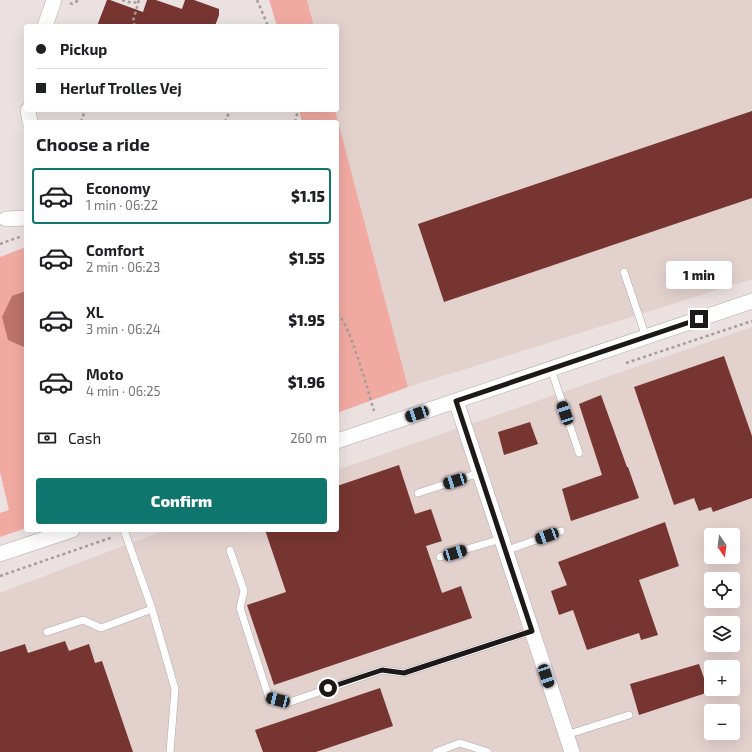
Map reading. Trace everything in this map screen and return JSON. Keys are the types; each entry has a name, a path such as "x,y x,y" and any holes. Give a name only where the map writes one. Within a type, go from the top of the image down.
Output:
{"street":[{"path":"46,24 54,0"},
{"path":"6,219 24,218"},
{"path":"339,440 752,300"},
{"path":"456,401 569,747"},
{"path":"0,554 66,532"}],"lane":[{"path":"624,272 646,337"},
{"path":"551,369 579,453"},
{"path":"418,493 479,474"},
{"path":"440,557 503,545 561,531"},
{"path":"125,532 152,609 176,689 170,752"},
{"path":"230,550 244,592 240,608 268,698 287,703 382,670 404,673 532,631"},
{"path":"47,632 83,620 101,628 152,609"},
{"path":"569,747 629,715"},
{"path":"436,752 460,743 488,752"}],"path":[{"path":"122,0 132,3 139,1"},
{"path":"257,0 267,24"},
{"path":"135,24 133,21 139,1"},
{"path":"0,244 24,235"},
{"path":"339,315 349,333 379,427"},
{"path":"0,576 125,532"}],"shaded area":[{"path":"269,0 307,0 313,24 276,24"},
{"path":"307,0 752,0 752,279 408,387 339,125 339,120 338,120 336,112 339,112 339,24 313,24"},
{"path":"300,112 336,112 338,120 302,120"},
{"path":"339,125 408,387 339,412"},
{"path":"24,248 24,529 0,537 0,513 9,510 0,472 0,257"},
{"path":"24,292 24,347 8,340 2,317 12,296"},
{"path":"752,327 752,752 0,752 0,593 160,532 339,532 339,469"}],"building":[{"path":"107,0 143,12 147,0 156,0 182,9 185,0 194,0 219,9 219,15 216,24 98,24"},
{"path":"752,111 752,198 444,302 418,224"},
{"path":"724,356 752,436 752,498 713,512 711,507 699,511 694,498 674,505 634,387"},
{"path":"601,395 639,498 571,521 562,489 602,475 579,404"},
{"path":"530,422 538,444 504,455 498,432"},
{"path":"399,465 415,514 431,509 442,541 426,546 442,593 461,586 472,618 274,685 247,605 286,592 266,532 339,532 339,485"},
{"path":"665,522 679,566 639,580 658,635 641,640 639,633 587,650 573,610 559,615 551,591 567,585 558,562"},
{"path":"65,641 69,651 89,644 95,663 102,661 133,752 0,752 0,652 25,644 28,653"},
{"path":"699,664 704,678 704,694 639,715 630,684"},
{"path":"380,688 393,726 316,752 263,752 255,730"}],"route":[{"path":"328,688 382,670 404,673 532,631 456,401 699,319"}]}
